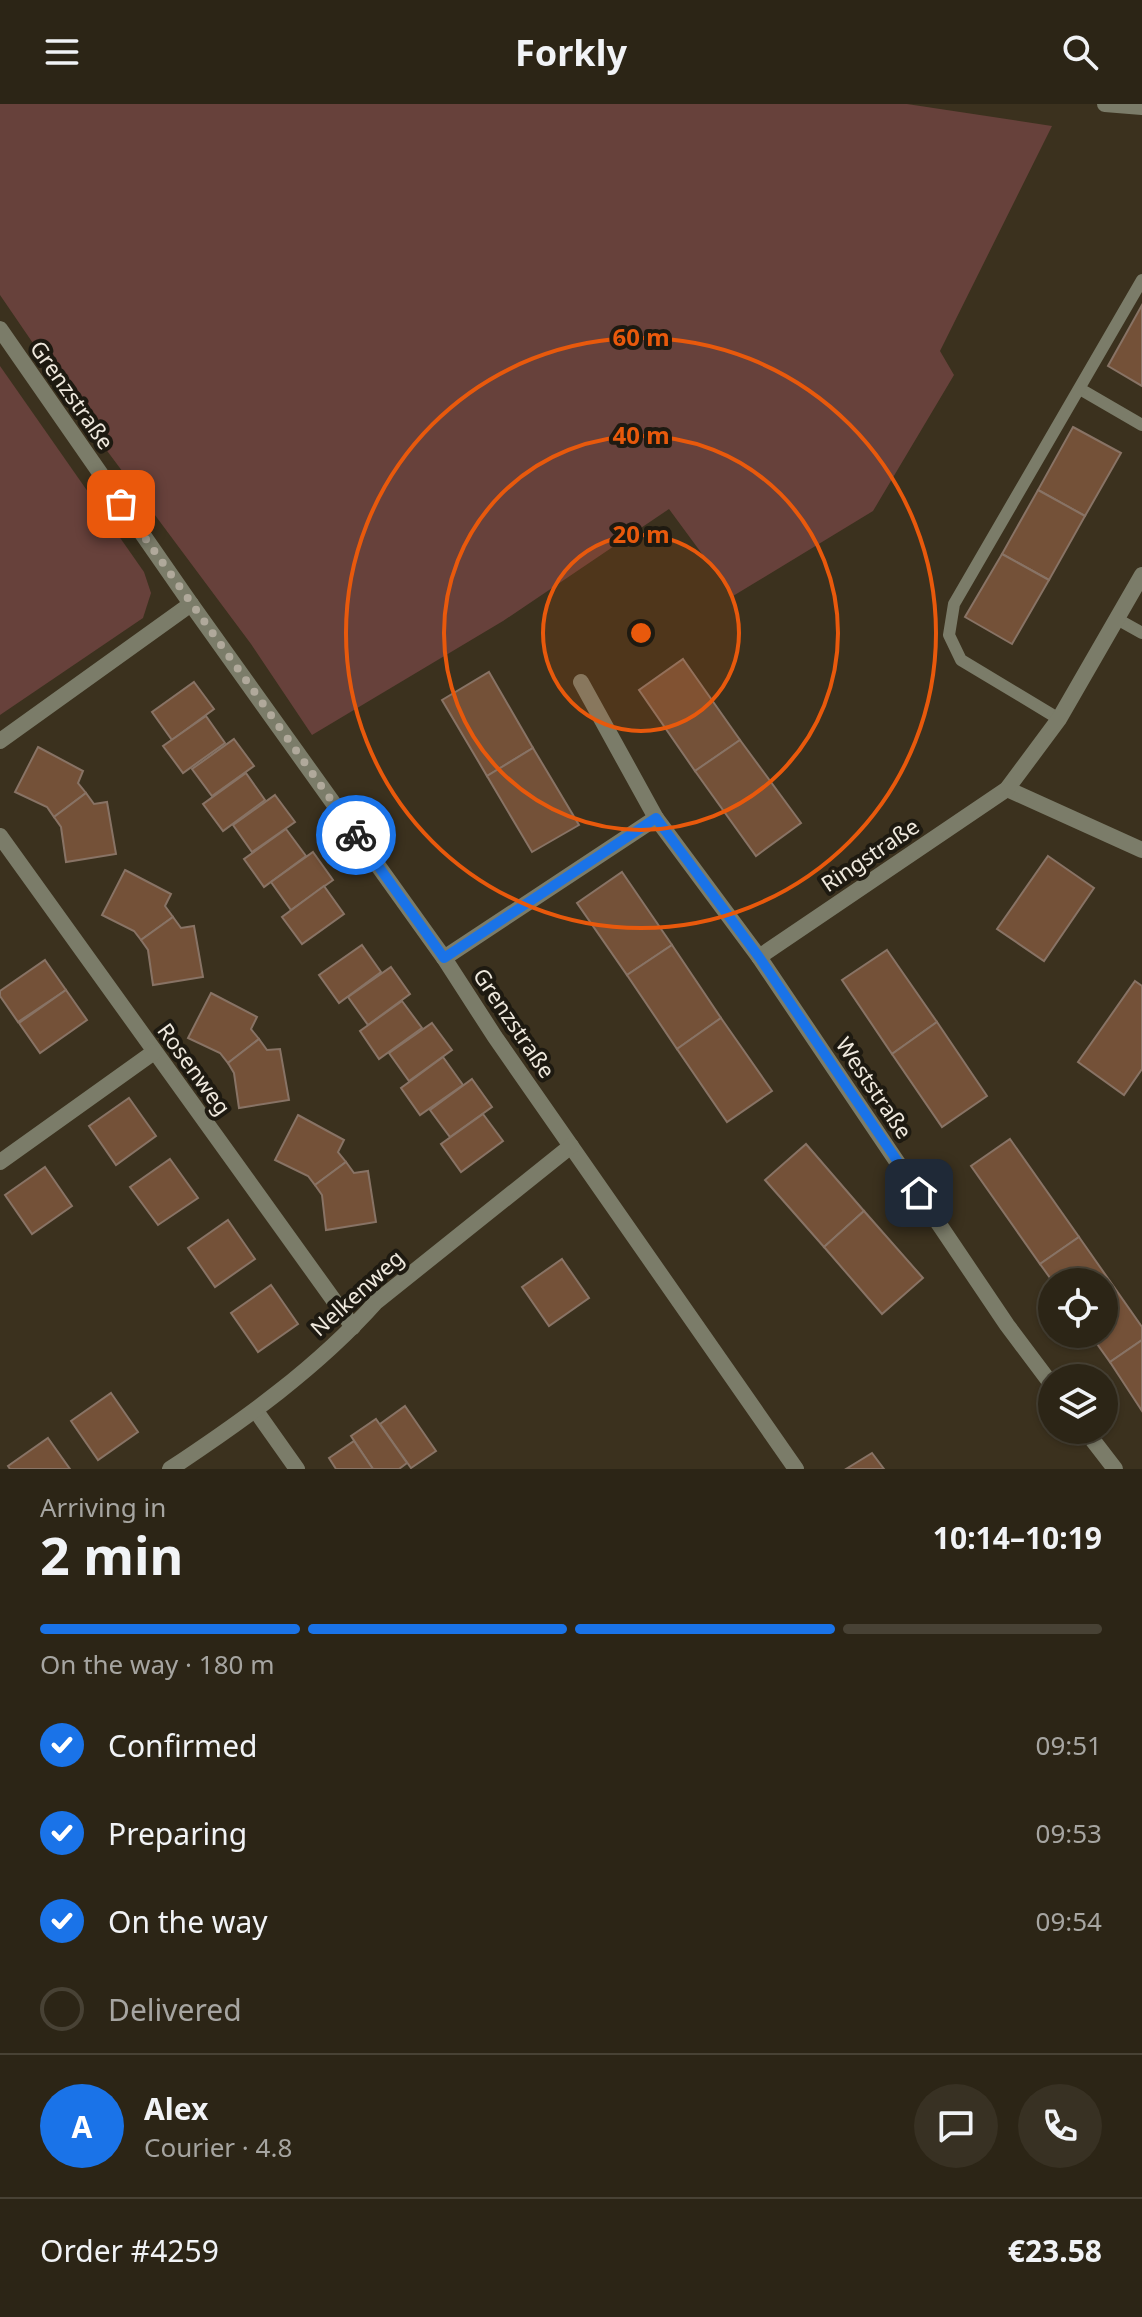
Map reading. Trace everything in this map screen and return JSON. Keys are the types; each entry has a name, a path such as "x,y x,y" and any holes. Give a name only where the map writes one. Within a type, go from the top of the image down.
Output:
{"street":[{"path":"1104,104 1142,107"},
{"name":"Grenzstraße","path":"0,329 191,604 444,958 796,1469"},
{"name":"Ringstraße","path":"759,957 1007,789 1059,719 1142,575"},
{"path":"0,741 191,604"},
{"name":"Weststraße","path":"581,682 656,818 759,957 1038,1366"},
{"path":"1007,789 1142,850"},
{"path":"444,958 656,818"},
{"name":"Rosenweg","path":"0,836 353,1327"},
{"path":"0,1162 154,1052"},
{"name":"Nelkenweg","path":"170,1469 256,1411 353,1327 376,1302 571,1146"},
{"path":"256,1411 297,1469"},
{"path":"1096,1444 1115,1469"}],"lane":[{"path":"1059,719 961,660 949,635 954,604 1142,280"},
{"path":"1080,389 1142,425"},
{"path":"1117,619 1142,633"}],"shaded area":[{"path":"0,104 907,104 1052,126 940,351 954,375 873,511 733,596 669,509 503,621 312,735 251,644 102,444 0,295"},
{"path":"0,366 144,572 151,593 143,618 0,715"}],"building":[{"path":"1142,305 1142,386 1108,366"},
{"path":"1073,427 1121,453 1085,516 1038,490"},
{"path":"1038,490 1085,516 1049,580 1002,554"},
{"path":"1002,554 1049,580 1012,644 965,617"},
{"path":"683,659 740,740 695,771 639,690"},
{"path":"489,672 533,748 487,776 442,700"},
{"path":"194,682 214,709 172,740 152,712"},
{"path":"206,716 225,743 183,773 163,746"},
{"path":"234,739 254,766 212,796 192,769"},
{"path":"740,740 801,823 756,856 695,771"},
{"path":"38,747 83,771 78,783 86,793 54,817 47,807 15,792"},
{"path":"533,748 579,825 532,852 487,776"},
{"path":"246,773 265,800 223,831 203,804"},
{"path":"86,793 94,804 107,802 116,854 66,862 61,827 54,817"},
{"path":"275,795 295,822 252,852 233,825"},
{"path":"286,829 306,856 264,887 244,859"},
{"path":"313,852 333,880 291,910 271,882"},
{"path":"1048,856 1094,888 1044,961 997,929"},
{"path":"125,870 171,894 165,906 173,917 141,940 134,931 102,915"},
{"path":"622,872 672,945 627,975 577,903"},
{"path":"324,886 344,914 302,944 282,917"},
{"path":"173,917 181,928 194,926 203,977 153,985 148,950 141,940"},
{"path":"362,945 381,972 339,1003 319,975"},
{"path":"672,945 721,1018 677,1049 627,975"},
{"path":"887,950 937,1022 892,1054 842,980"},
{"path":"45,960 66,990 18,1022 0,996 0,991"},
{"path":"391,967 410,994 368,1025 348,997"},
{"path":"1135,981 1142,986 1142,1069 1124,1095 1078,1062"},
{"path":"66,990 87,1020 40,1053 19,1023"},
{"path":"211,993 257,1017 251,1029 259,1039 228,1063 220,1053 188,1038"},
{"path":"402,1001 422,1028 379,1059 360,1031"},
{"path":"721,1018 772,1091 727,1122 677,1049"},
{"path":"937,1022 987,1096 942,1127 892,1054"},
{"path":"432,1023 452,1050 409,1081 389,1053"},
{"path":"259,1039 267,1050 280,1049 289,1100 239,1108 234,1073 228,1063"},
{"path":"443,1057 463,1085 420,1115 401,1088"},
{"path":"472,1079 492,1107 450,1137 430,1110"},
{"path":"129,1098 156,1136 116,1165 89,1126"},
{"path":"483,1114 503,1141 461,1172 441,1144"},
{"path":"298,1115 344,1140 338,1152 346,1162 315,1185 308,1176 275,1160"},
{"path":"1010,1139 1079,1237 1040,1264 971,1166"},
{"path":"806,1144 864,1211 824,1247 765,1180"},
{"path":"170,1159 198,1198 158,1225 130,1187"},
{"path":"346,1162 354,1173 368,1171 376,1222 326,1230 322,1195 315,1185"},
{"path":"45,1167 72,1206 32,1234 5,1195"},
{"path":"864,1211 923,1278 882,1314 824,1247"},
{"path":"228,1220 255,1259 215,1287 188,1248"},
{"path":"1079,1237 1101,1268 1043,1268 1040,1264"},
{"path":"562,1259 589,1298 549,1326 522,1287"},
{"path":"271,1285 298,1324 258,1352 231,1313"},
{"path":"1118,1293 1142,1327 1142,1340 1110,1362 1100,1348 1118,1348"},
{"path":"1142,1340 1142,1411 1118,1374 1118,1364 1110,1362"},
{"path":"111,1393 138,1432 98,1460 71,1421"},
{"path":"405,1406 436,1451 411,1468 380,1424"},
{"path":"376,1419 407,1463 399,1469 373,1469 351,1436"},
{"path":"48,1438 70,1469 10,1469 8,1466"},
{"path":"354,1441 373,1469 336,1469 329,1458"},
{"path":"872,1453 884,1469 846,1469"}],"way so far":[{"path":"121,504 356,835"}],"route":[{"path":"356,835 444,958 656,818 759,957 919,1193"}]}
